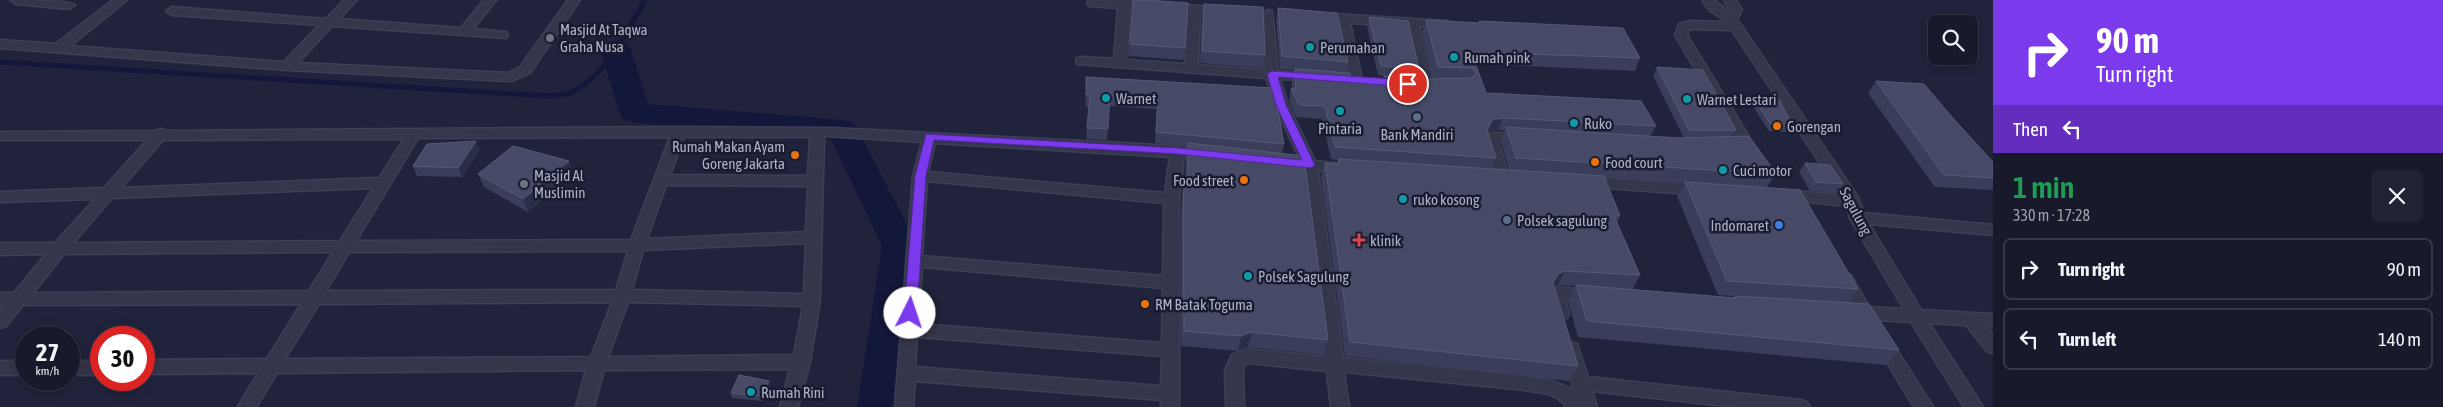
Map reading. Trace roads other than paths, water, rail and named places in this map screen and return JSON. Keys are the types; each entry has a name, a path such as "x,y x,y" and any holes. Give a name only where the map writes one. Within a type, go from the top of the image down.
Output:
{"street":[{"path":"16,0 35,0 69,5"},
{"path":"59,48 121,0"},
{"path":"195,13 210,0"},
{"path":"287,66 351,0"},
{"path":"465,31 490,0"},
{"path":"0,44 287,66 511,77 525,70 574,0"},
{"name":"Sagulung","path":"1708,0 1713,7 1733,22 1853,201 1858,218 1916,316 1974,407"},
{"path":"1717,146 1735,146 1740,142 1741,135 1682,36 1683,27 1733,22 1736,10 1730,0"},
{"path":"1092,3 1231,11"},
{"path":"1120,62 1124,4"},
{"path":"1191,68 1194,9"},
{"path":"172,11 502,35"},
{"path":"1268,14 1272,74 1281,105 1310,165 1340,407"},
{"path":"1306,16 1458,25"},
{"path":"1343,18 1355,80"},
{"path":"1412,22 1426,85"},
{"path":"1082,60 1372,81"},
{"path":"1408,84 1441,85"},
{"path":"585,407 597,364 622,296 637,245 679,131"},
{"path":"789,407 801,362 812,300 817,132"},
{"path":"0,136 162,133 833,132 901,134 1216,155"},
{"path":"0,322 59,249 162,133"},
{"path":"247,407 312,297 414,133"},
{"path":"904,407 920,176 930,136"},
{"path":"1502,178 1491,142 1492,137 1535,138"},
{"path":"906,373 1170,401 1172,199 1178,151"},
{"path":"1272,161 1363,170"},
{"path":"920,176 1172,199"},
{"path":"1482,177 1521,179"},
{"path":"661,180 816,181"},
{"path":"1570,182 1718,191"},
{"path":"0,197 382,183"},
{"path":"1767,194 1853,201"},
{"path":"1796,196 1806,212"},
{"path":"1858,218 1993,230"},
{"path":"0,249 637,245 814,237"},
{"path":"914,261 1171,283"},
{"path":"1835,262 1864,313 1924,407"},
{"path":"1588,407 1556,297 1558,293 1608,296"},
{"path":"0,299 622,296 812,300"},
{"path":"1835,312 1993,320"},
{"path":"1971,319 1993,346"},
{"path":"909,330 1170,350"},
{"path":"1235,407 1234,370 1238,360 1248,356 1525,383 1552,388 1569,396 1575,407"},
{"path":"155,367 801,362"},
{"path":"0,368 15,368"},
{"path":"1580,383 1801,407"}],"waterway":[{"path":"0,62 547,96 559,95 579,88 602,67 622,40 645,0"},
{"path":"616,50 635,113 843,130 900,246 878,407"}],"place":[{"name":"Masjid At Taqwa Graha Nusa","path":"550,38"},
{"name":"Perumahan","path":"1310,47"},
{"name":"Rumah pink","path":"1454,57"},
{"name":"Warnet","path":"1106,98"},
{"name":"Warnet Lestari","path":"1687,99"},
{"name":"Pintaria","path":"1340,111"},
{"name":"Bank Mandiri","path":"1417,117"},
{"name":"Ruko","path":"1574,123"},
{"name":"Gorengan","path":"1777,126"},
{"name":"Rumah Makan Ayam Goreng Jakarta","path":"795,155"},
{"name":"Food court","path":"1595,162"},
{"name":"Cuci motor","path":"1723,170"},
{"name":"Food street","path":"1244,180"},
{"name":"Masjid Al Muslimin","path":"524,184"},
{"name":"ruko kosong","path":"1403,199"},
{"name":"Polsek sagulung","path":"1507,220"},
{"name":"Indomaret","path":"1779,225"},
{"name":"klinik","path":"1359,240"},
{"name":"Polsek Sagulung","path":"1248,276"},
{"name":"RM Batak Toguma","path":"1145,304"},
{"name":"Rumah Rini","path":"751,392"}]}
